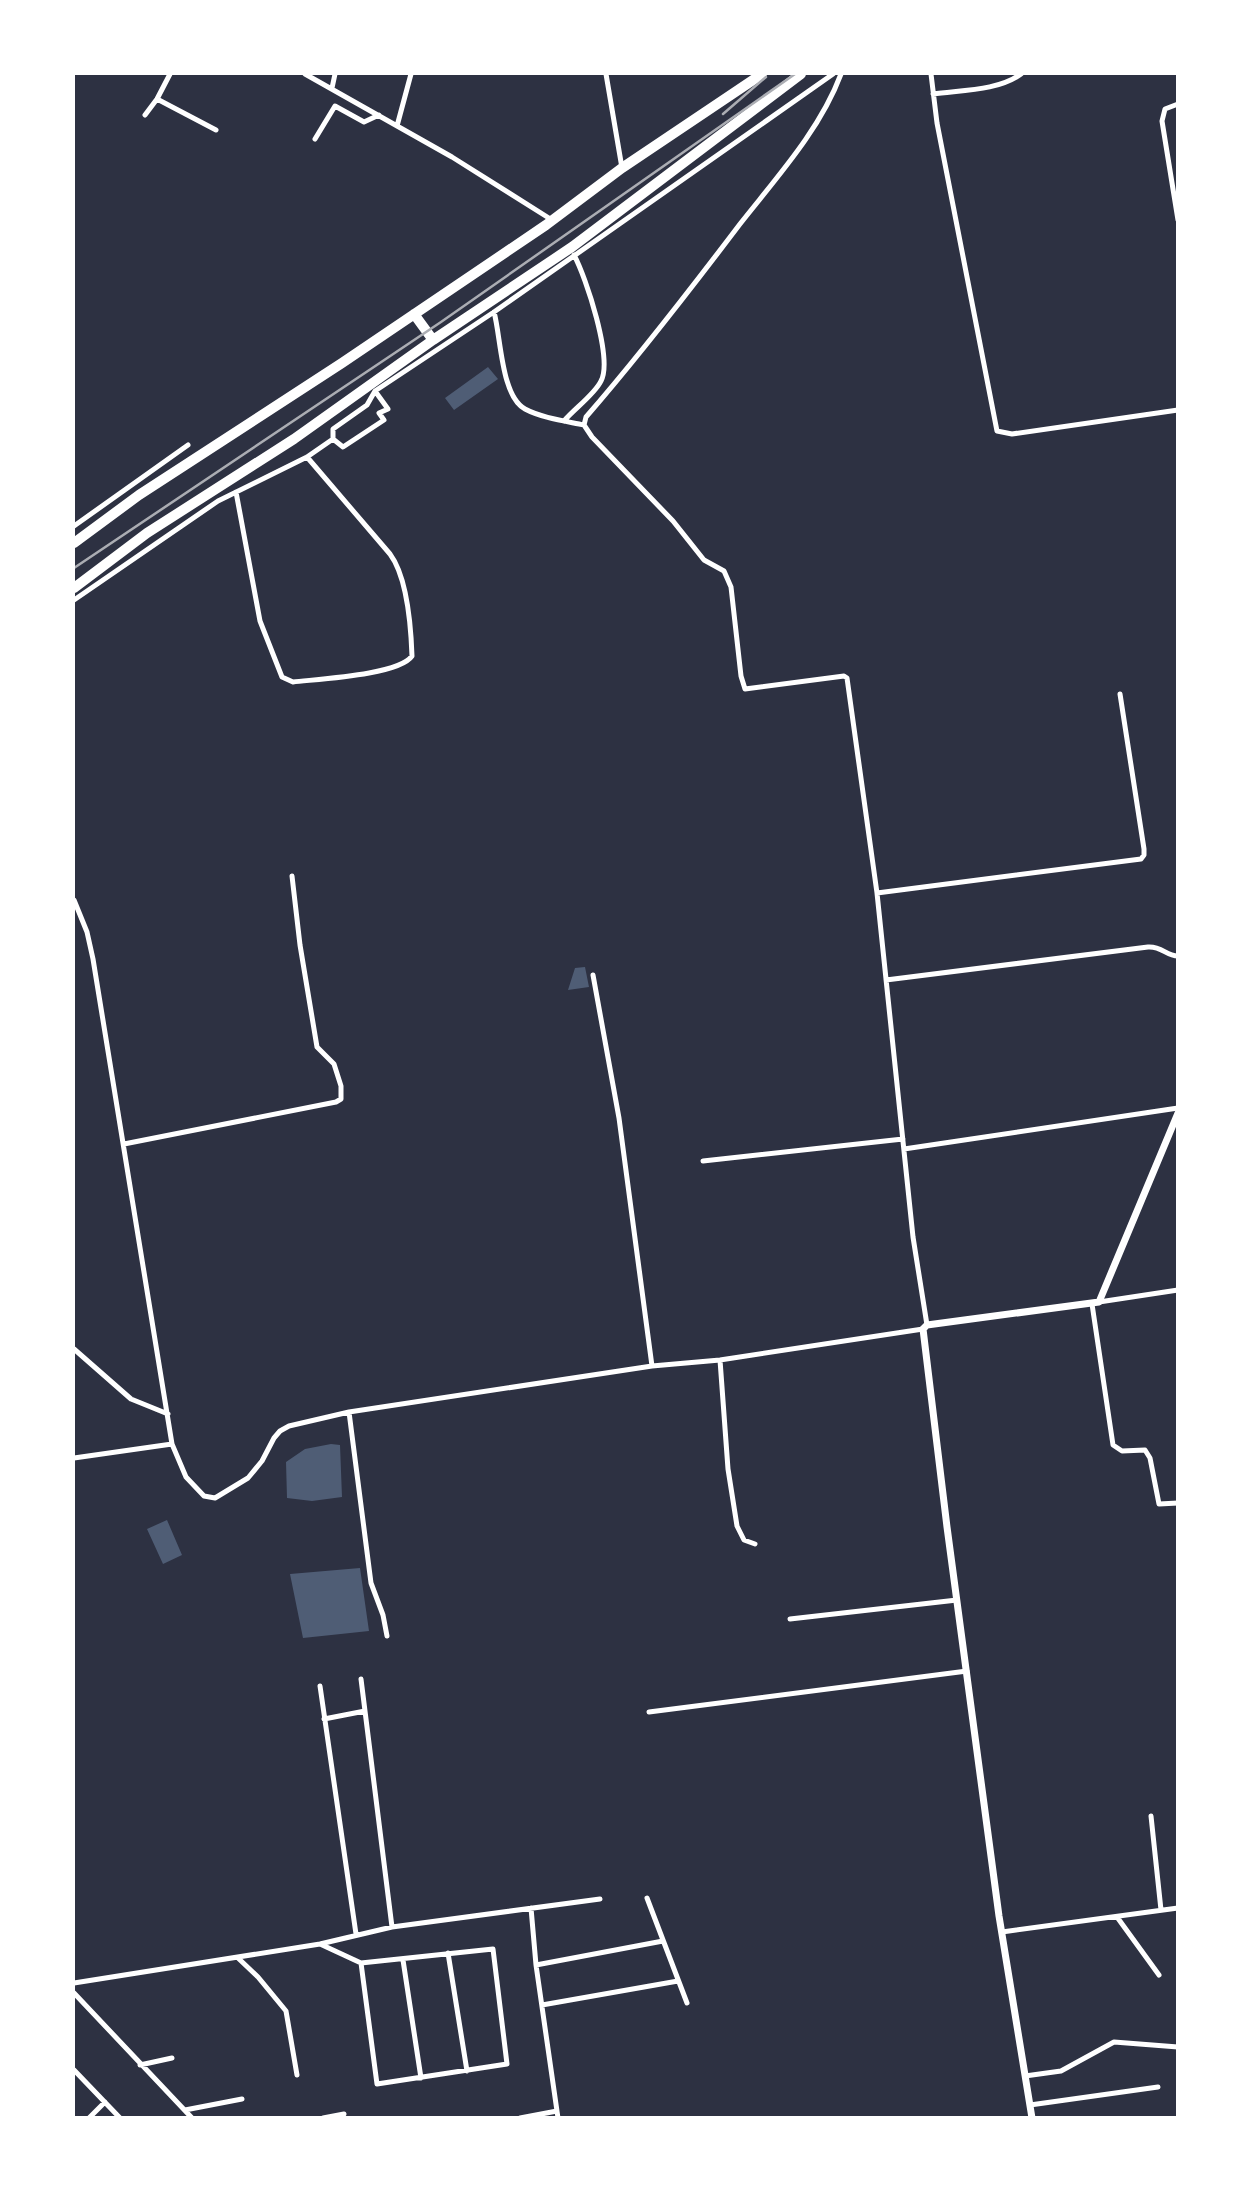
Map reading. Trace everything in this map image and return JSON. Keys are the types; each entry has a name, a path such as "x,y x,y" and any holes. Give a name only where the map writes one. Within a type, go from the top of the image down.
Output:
{"highway":[{"path":"74,543 139,495 414,314 553,220 622,168 762,74"},
{"path":"74,588 147,533 294,439 433,340 573,252 801,74"},
{"path":"414,314 433,340"}],"street":[{"path":"145,116 157,100 170,74"},
{"path":"305,74 379,115 553,220"},
{"path":"332,88 335,74"},
{"path":"397,126 411,74"},
{"path":"606,74 622,168"},
{"path":"74,600 218,501 307,457 333,439 334,429 367,405 375,391 494,312 573,252 833,74"},
{"path":"584,425 586,417 678,305 809,133 841,74"},
{"path":"931,74 997,431 1012,434 1178,410"},
{"path":"933,94 993,85 1021,74"},
{"path":"157,100 216,131"},
{"path":"1178,104 1165,109 1162,121 1178,220"},
{"path":"315,139 335,106 364,122 379,115"},
{"path":"564,421 596,389 604,369 589,289 573,252"},
{"path":"494,312 506,378 513,398 525,409 584,425 592,437 673,521 704,559 727,575 745,689 846,676 877,893 913,1237 957,1600 1002,1932 1032,2118"},
{"path":"333,439 344,447 384,420 379,412 387,409 375,391"},
{"path":"74,526 188,445"},
{"path":"236,492 260,621 268,634 282,677 293,682 372,672 402,665 412,656 412,641 396,564 307,457"},
{"path":"877,893 1141,859 1144,849 1120,694"},
{"path":"124,1144 341,1100 341,1086 334,1064 317,1047 292,876"},
{"path":"74,900 90,943 172,1444 186,1477 198,1492 208,1498 215,1498 248,1478 280,1431 289,1426 349,1412 652,1366 720,1360 1178,1290"},
{"path":"886,980 1148,947 1161,948 1178,956"},
{"path":"593,975 619,1118 652,1366"},
{"path":"904,1149 1178,1108"},
{"path":"1178,1113 1096,1303 1113,1445 1118,1450 1145,1450 1150,1458 1159,1504 1178,1503"},
{"path":"703,1161 903,1139"},
{"path":"74,1349 131,1399 168,1414"},
{"path":"720,1360 728,1469 737,1526 744,1540 755,1544"},
{"path":"349,1412 371,1583 383,1615 387,1636"},
{"path":"74,1458 172,1444"},
{"path":"790,1619 957,1600"},
{"path":"649,1712 967,1671"},
{"path":"361,1679 392,1927"},
{"path":"320,1686 356,1934"},
{"path":"324,1718 365,1711"},
{"path":"1152,1816 1161,1910"},
{"path":"647,1898 687,2003"},
{"path":"74,1983 320,1944 392,1927 600,1899"},
{"path":"520,2118 557,2114 536,1965 531,1908"},
{"path":"1002,1932 1178,1908"},
{"path":"1117,1917 1159,1975"},
{"path":"536,1965 663,1941"},
{"path":"320,1944 361,1963 492,1949 495,1952 508,2062 505,2066 380,2085 376,2083 361,1963"},
{"path":"447,1953 467,2071"},
{"path":"238,1958 286,2011 297,2075"},
{"path":"403,1960 421,2078"},
{"path":"542,2005 678,1981"},
{"path":"74,1993 192,2118"},
{"path":"1026,2076 1061,2071 1114,2042 1178,2047"},
{"path":"140,2065 172,2059"},
{"path":"74,2070 120,2118"},
{"path":"1030,2105 1158,2087"},
{"path":"185,2110 242,2099"},
{"path":"89,2118 105,2102"},
{"path":"323,2118 344,2114"}],"water":[{"path":"488,367 498,379 454,410 445,398"},
{"path":"585,967 589,987 568,990 575,968"},
{"path":"340,1445 342,1497 312,1501 287,1498 286,1462 305,1449"},
{"path":"167,1520 182,1555 163,1564 147,1529"},
{"path":"360,1568 369,1631 303,1638 290,1574"}],"railway":[{"path":"74,568 441,322 795,74"},
{"path":"723,114 766,77"}]}
